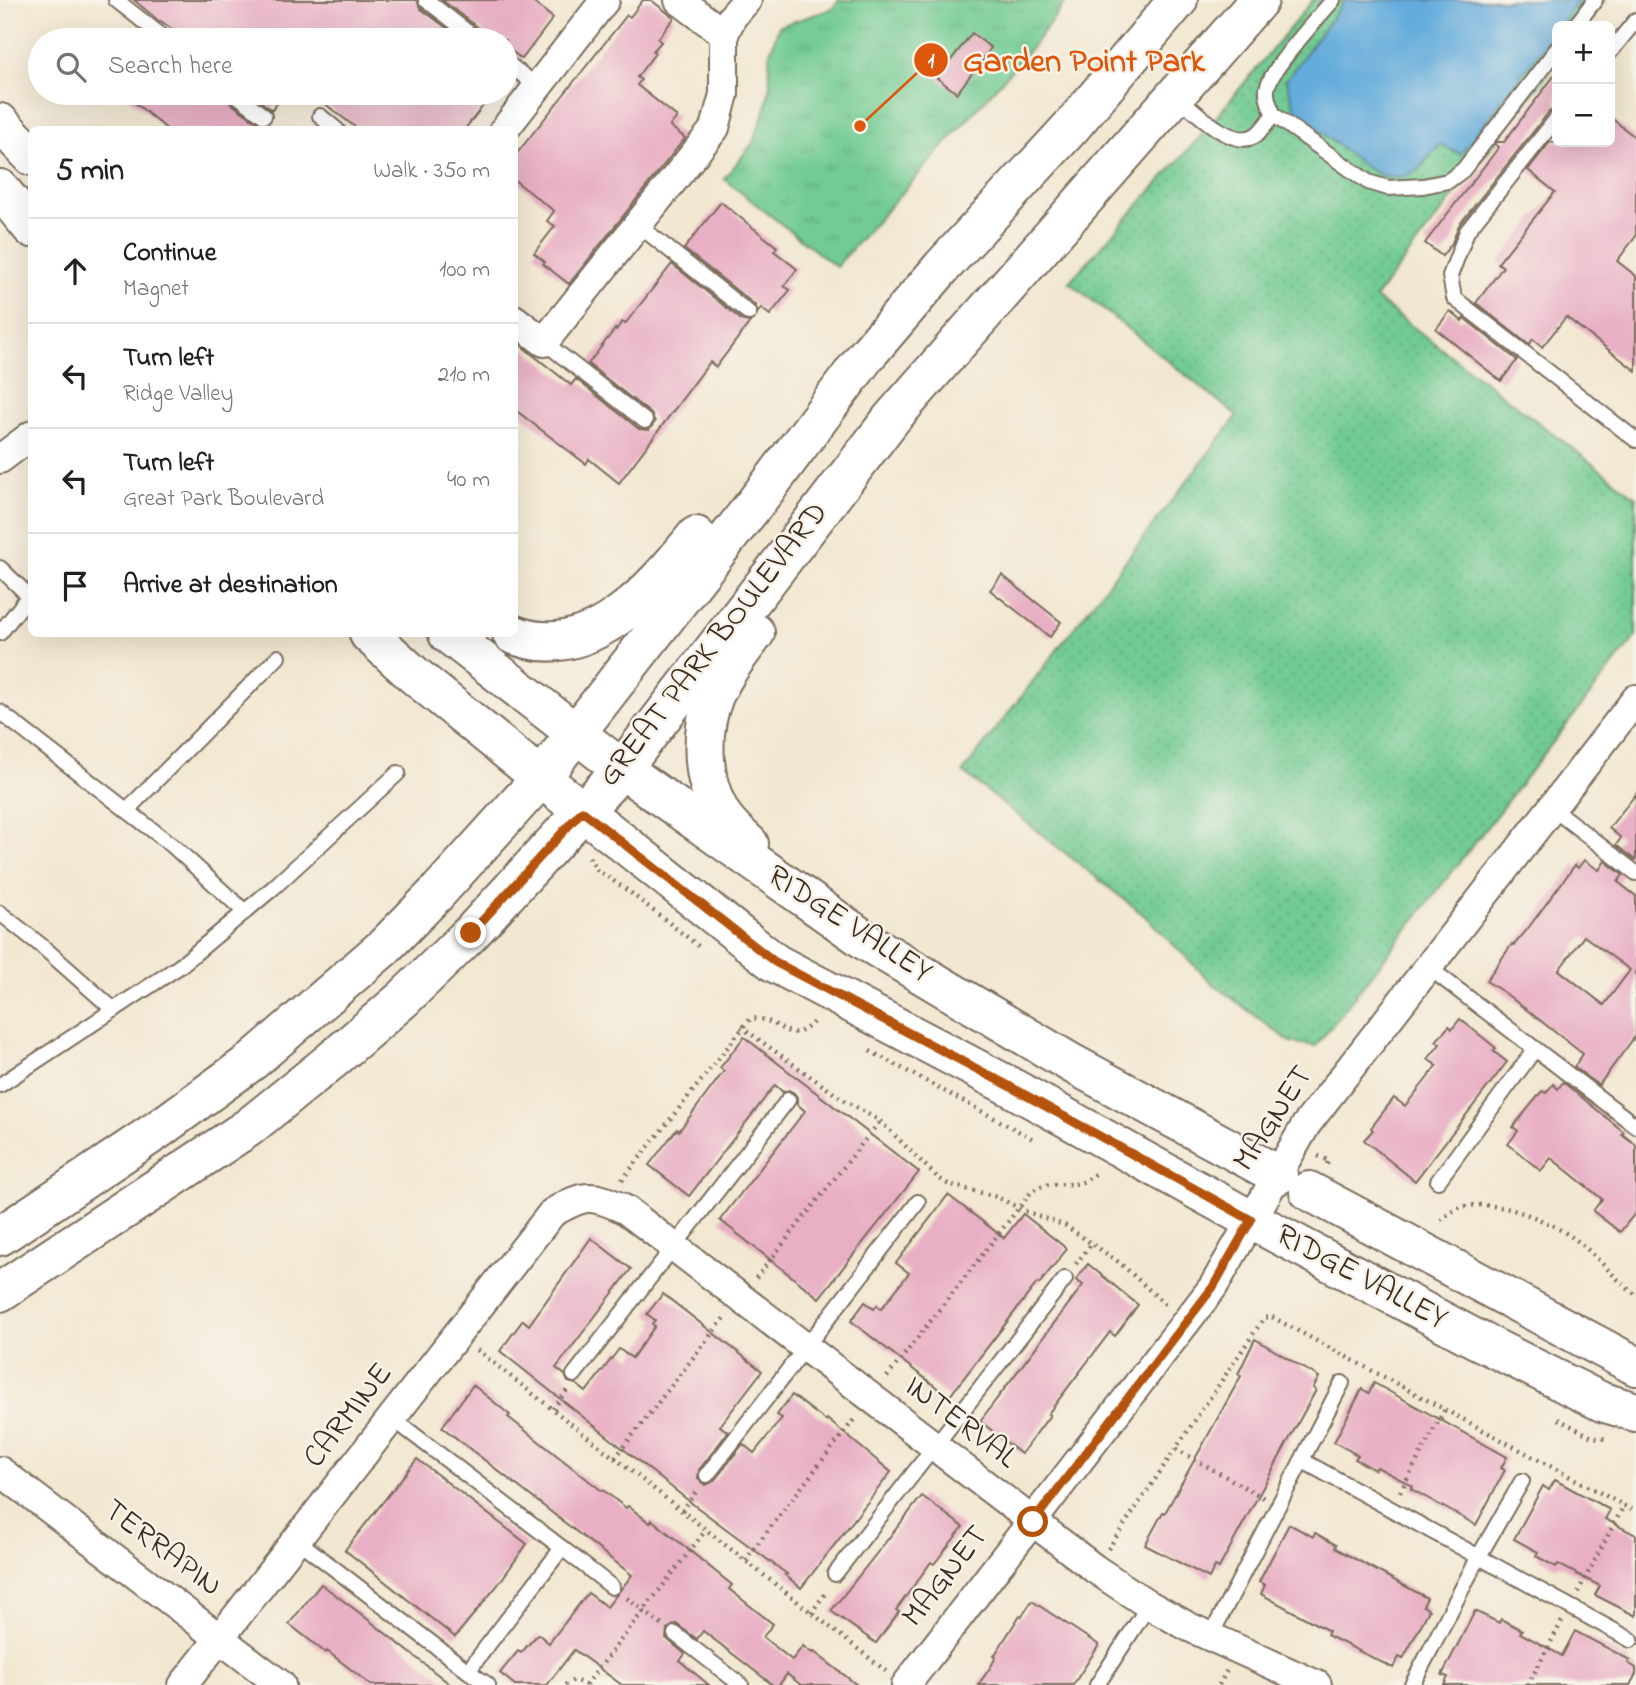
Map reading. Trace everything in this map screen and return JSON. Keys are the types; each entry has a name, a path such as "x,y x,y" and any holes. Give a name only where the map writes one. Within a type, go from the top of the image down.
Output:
{"main road":[{"name":"GREAT PARK BOULEVARD","path":"0,1236 159,1129 252,1061 328,998 438,893 541,778 865,357 942,267 1072,126 1178,0"},
{"name":"GREAT PARK BOULEVARD","path":"0,1292 249,1127 403,999 471,933 622,769 892,418 1259,0"},
{"path":"0,123 28,152"},
{"path":"0,189 28,223"},
{"path":"814,905 733,829 720,811 712,792 706,761 709,710 730,668 966,334"},
{"path":"518,635 538,640 578,637 596,630 635,605 664,576 743,478 865,357"},
{"name":"RIDGE VALLEY","path":"372,637 414,675 541,778 775,962 1009,1086 1251,1220 1567,1385 1602,1402 1636,1412"},
{"name":"RIDGE VALLEY","path":"453,637 622,769 869,943 1071,1063 1636,1366"}],"street":[{"path":"507,126 605,0"},
{"path":"679,0 724,34"},
{"path":"518,322 544,342 715,128 724,94 724,34 732,17 747,0"},
{"path":"0,458 28,438"},
{"name":"MAGNET","path":"899,1681 1033,1522 1213,1287 1251,1220 1294,1183 1306,1125 1636,699"},
{"name":"INTERVAL","path":"576,1198 606,1200 625,1210 1095,1569 1149,1605 1210,1637 1317,1685"},
{"name":"CARMINE","path":"183,1685 552,1213 576,1198"},
{"name":"TERRAPIN","path":"0,1471 281,1685"}],"lane":[{"path":"116,0 152,28"},
{"path":"426,0 462,28"},
{"path":"1332,0 1274,73 1267,88 1269,105 1274,115 1368,182 1388,188 1448,181 1463,170 1552,55"},
{"path":"1579,21 1595,0"},
{"path":"1615,46 1636,20"},
{"path":"518,71 538,87"},
{"path":"1177,96 1229,137 1241,140 1255,136 1274,115"},
{"path":"250,105 264,116"},
{"path":"320,116 332,126"},
{"path":"1552,124 1467,231 1450,276 1454,298 1636,440"},
{"path":"637,224 749,313"},
{"path":"544,342 645,421"},
{"path":"0,568 28,593"},
{"path":"0,633 28,598"},
{"path":"127,810 278,657"},
{"path":"0,712 173,845 245,912"},
{"path":"0,1085 180,966 245,912 398,773"},
{"path":"1552,807 1636,873"},
{"path":"0,913 114,1010"},
{"path":"1428,967 1636,1126"},
{"path":"1437,1181 1535,1049"},
{"path":"574,1375 788,1100"},
{"path":"707,1475 918,1202"},
{"path":"835,1574 1065,1279"},
{"path":"1210,1637 1342,1383"},
{"path":"392,1418 612,1587"},
{"path":"1303,1461 1631,1640"},
{"path":"1412,1685 1479,1556 1522,1481"},
{"path":"297,1540 488,1685"},
{"path":"468,1671 562,1548"},
{"path":"1097,1685 1149,1605"},
{"path":"675,1634 741,1685"}],"path":[{"path":"606,1200 750,1019 758,1018 797,1034 806,1030 815,1020"},
{"path":"741,1027 842,1099 880,1121 938,1178 997,1197 1018,1209 1066,1226 1120,1263 1186,1322"},
{"path":"615,1458 880,1121"},
{"path":"744,1560 1032,1191 1040,1186 1086,1183 1096,1173"},
{"path":"1441,1220 1459,1208 1490,1205 1552,1224 1577,1241 1636,1295"},
{"path":"1065,1279 1093,1243"},
{"path":"457,1334 899,1681"},
{"path":"1391,1509 1445,1409"},
{"path":"1176,1449 1279,1507"},
{"path":"682,1511 707,1475"},
{"path":"1528,1685 1624,1505"},
{"path":"565,1685 574,1680 586,1685 706,1530"},
{"path":"811,1613 835,1574"},
{"path":"612,1587 675,1634"}],"green space":[{"path":"839,0 1067,0 1032,47 836,267 724,179 752,144 766,108 770,84 769,56 779,26 832,9"},
{"path":"1313,0 1605,0 1589,21 1552,21 1552,68 1375,298 1636,497 1636,636 1316,1046 1290,1042 1212,983 1145,916 963,772 1237,416 1069,282 1199,138"}],"water":[{"path":"1345,0 1579,0 1563,21 1552,21 1552,35 1461,154 1439,145 1419,169 1403,177 1382,176 1364,166 1296,112 1286,80"}],"building":[{"path":"134,0 417,0 420,8 447,28 171,28"},
{"path":"442,0 530,0 553,18 522,59 518,56 518,28 479,28"},
{"path":"643,0 651,0 674,18 658,39 661,42 653,51 655,53 637,77 641,80 637,85 677,117 670,126 685,138 569,284 543,264 545,262 534,253 555,226 547,221 554,211 518,183 518,152 627,15 630,17"},
{"path":"972,33 991,48 957,93 937,78"},
{"path":"1552,79 1552,110 1459,225 1452,243 1442,256 1425,243 1499,147 1495,144 1504,142"},
{"path":"138,105 234,105 261,125 260,126 163,126"},
{"path":"327,105 484,105 467,126 354,126"},
{"path":"1615,121 1636,138 1636,236 1617,261 1636,276 1636,371 1566,317 1542,347 1533,339 1529,345 1476,303 1503,267 1498,263 1555,192 1528,170 1550,142 1552,147 1615,147"},
{"path":"721,202 777,247 774,251 797,269 784,286 790,290 770,315 761,308 758,312 755,305 684,249"},
{"path":"672,264 743,321 750,322 716,367 710,362 619,483 589,459 586,464 518,412 518,343 571,385 576,379 639,429 649,430 655,422 651,414 588,364 615,329 622,322 625,324"},
{"path":"1450,311 1462,321 1464,318 1517,360 1501,381 1436,329"},
{"path":"1002,575 1061,622 1050,637 990,590"},
{"path":"1636,794 1635,860 1616,845 1621,838 1609,828"},
{"path":"1584,860 1599,870 1605,861 1623,875 1618,882 1636,896 1636,1035 1599,1085 1574,1067 1583,1054 1486,981 1575,865 1578,868","holes":["1584,936 1630,970 1604,1005 1559,970"]},
{"path":"1460,1019 1496,1048 1493,1051 1507,1062 1415,1181 1364,1140 1394,1098 1405,1106 1437,1066 1428,1059 1440,1044 1436,1041 1449,1026 1452,1029"},
{"path":"744,1037 919,1172 819,1298 720,1220 805,1111 797,1104 794,1093 789,1090 783,1092 775,1085 689,1196 649,1165 677,1129 679,1131 724,1071 720,1068"},
{"path":"1563,1082 1636,1145 1636,1212 1620,1232 1593,1211 1602,1199 1551,1158 1541,1171 1508,1144 1518,1131 1513,1127 1542,1091 1546,1093 1553,1084 1558,1089"},
{"path":"948,1195 1004,1238 1023,1214 1067,1249 1039,1284 1037,1283 949,1397 851,1321 865,1302 874,1309 877,1305 881,1309 909,1273 896,1263"},
{"path":"591,1238 631,1269 556,1368 565,1375 568,1382 576,1384 586,1392 619,1349 632,1358 655,1326 652,1324 655,1320 647,1314 663,1294 762,1371 720,1426 728,1432 699,1470 698,1478 701,1482 706,1485 714,1481 743,1444 754,1453 782,1418 777,1415 792,1395 826,1421 827,1419 891,1472 801,1588 785,1575 787,1574 694,1505 500,1351 523,1320 529,1325"},
{"path":"1088,1264 1138,1305 1115,1336 1110,1332 1021,1454 980,1421 1083,1285 1076,1280"},
{"path":"1255,1339 1319,1377 1313,1388 1316,1390 1219,1568 1215,1566 1209,1578 1145,1545 1241,1376 1238,1374"},
{"path":"1374,1383 1507,1457 1501,1468 1505,1470 1476,1525 1411,1489 1413,1486 1355,1459 1358,1455 1334,1442 1362,1389 1369,1393"},
{"path":"473,1385 510,1415 508,1417 602,1491 650,1523 652,1520 732,1585 729,1589 773,1624 763,1637 792,1660 803,1646 857,1685 801,1685 787,1674 779,1685 773,1685 703,1631 697,1639 676,1624 667,1629 666,1638 685,1654 680,1661 709,1685 622,1685 574,1650 547,1685 515,1685 500,1673 518,1651 521,1653 538,1634 549,1643 588,1593 607,1607 632,1575 442,1427"},
{"path":"417,1459 527,1544 455,1637 345,1550"},
{"path":"1555,1480 1610,1510 1605,1519 1636,1535 1636,1616 1595,1595 1600,1586 1558,1564 1556,1567 1536,1556 1538,1552 1514,1539 1543,1486 1549,1490"},
{"path":"922,1496 963,1527 934,1564 931,1562 876,1643 831,1611"},
{"path":"1289,1524 1313,1537 1315,1533 1336,1545 1335,1548 1427,1598 1423,1606 1429,1610 1403,1659 1399,1657 1393,1668 1327,1635 1329,1631 1261,1594 1265,1585 1259,1582"},
{"path":"321,1584 451,1685 371,1685 327,1651 326,1653 289,1624"},
{"path":"1032,1601 1099,1645 1073,1685 978,1685 1020,1615 1022,1616"},
{"path":"1475,1611 1499,1623 1501,1619 1522,1630 1520,1633 1562,1656 1575,1631 1630,1660 1628,1663 1636,1668 1636,1674 1630,1685 1444,1685 1448,1677 1442,1675"}],"place":[{"name":"Garden Point Park","path":"860,126"}],"route":[{"path":"471,933 582,811 775,962 1009,1086 1251,1220 1213,1287 1033,1522"}]}
